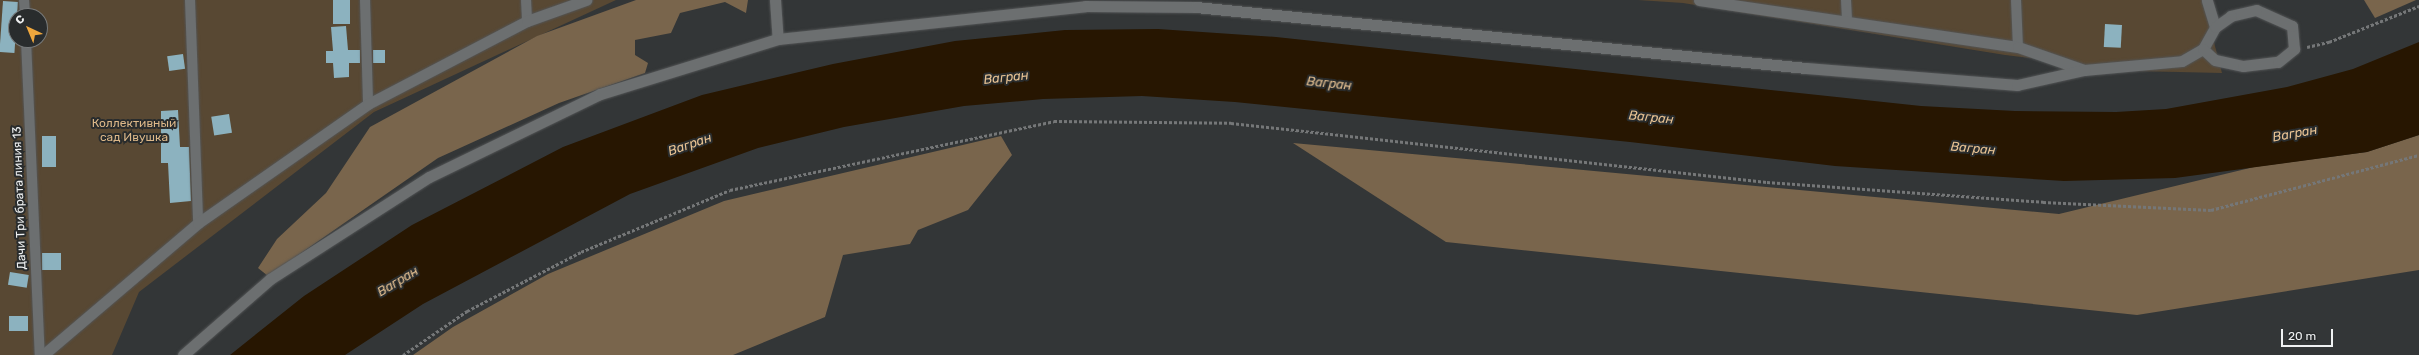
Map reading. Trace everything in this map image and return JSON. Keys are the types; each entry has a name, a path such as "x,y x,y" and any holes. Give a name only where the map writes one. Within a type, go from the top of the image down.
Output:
{"street":[{"path":"43,355 198,224 368,104 528,21 586,0"},
{"path":"775,0 778,39"},
{"path":"1699,0 1847,20 2018,47 2084,70"},
{"path":"2207,0 2215,27"},
{"path":"183,355 270,279 429,177 600,94 778,39 1084,6 1196,7 1806,68 2017,85 2084,70 2182,61 2203,49 2215,27 2231,16 2256,10 2292,26 2294,49 2278,62 2243,66 2215,60 2203,49"}],"lane":[{"path":"190,0 198,224"},
{"path":"365,0 368,104"},
{"path":"526,0 528,21"},
{"path":"1846,0 1847,20"},
{"path":"2016,0 2018,47"},
{"name":"Дачи Три брата линия 13","path":"26,48 40,355"}],"path":[{"path":"2294,49 2329,42 2419,6"},
{"path":"404,355 467,311 581,252 730,190 1054,121 1231,123 1767,182 2043,202 2211,210 2419,154"}],"green space":[{"name":"Коллективный сад Ивушка","path":"0,0 616,0 374,112 139,292 112,355 0,355"},
{"path":"1638,0 2203,0 2222,73 2134,71 2005,55 1683,3"}],"shaded area":[{"path":"636,0 748,0 746,13 725,2 680,13 671,33 635,40 635,55 648,63 645,73 559,103 438,158 268,276 258,268 277,239 326,193 370,127 537,36"},
{"path":"2364,0 2416,0 2375,18"},
{"path":"2419,135 2419,270 2137,315 1446,242 1293,143 2059,214 2254,167 2367,152"},
{"path":"1001,136 1012,155 968,210 918,230 910,244 843,255 825,317 733,355 413,355 453,327 548,274 724,201"}],"water":[{"name":"Вагран","path":"1158,29 1276,37 1921,106 2015,111 2116,112 2166,109 2287,87 2353,69 2419,42 2419,135 2367,152 2175,178 2064,181 1835,166 1630,142 1235,102 1142,96 1043,99 964,106 844,127 758,148 630,194 423,304 345,355 230,355 304,296 412,225 563,147 702,95 833,64 955,41 1065,30"}],"building":[{"path":"333,0 350,0 350,24 333,24"},
{"path":"3,1 18,2 18,8 8,8 8,48 15,48 14,53 0,52"},
{"path":"2105,24 2122,25 2121,48 2104,47"},
{"path":"346,26 348,50 360,50 360,63 349,63 349,77 334,78 333,63 326,63 326,51 333,51 331,27"},
{"path":"373,50 385,50 385,63 373,63"},
{"path":"183,54 185,69 169,71 167,56"},
{"path":"178,110 180,147 189,147 191,201 170,203 168,163 161,163 161,111"},
{"path":"229,114 232,133 214,136 211,117"},
{"path":"42,136 56,136 56,167 42,167"},
{"path":"42,253 61,253 61,270 42,270"},
{"path":"10,272 29,275 27,288 8,285"},
{"path":"9,316 28,316 28,331 9,331"}]}
